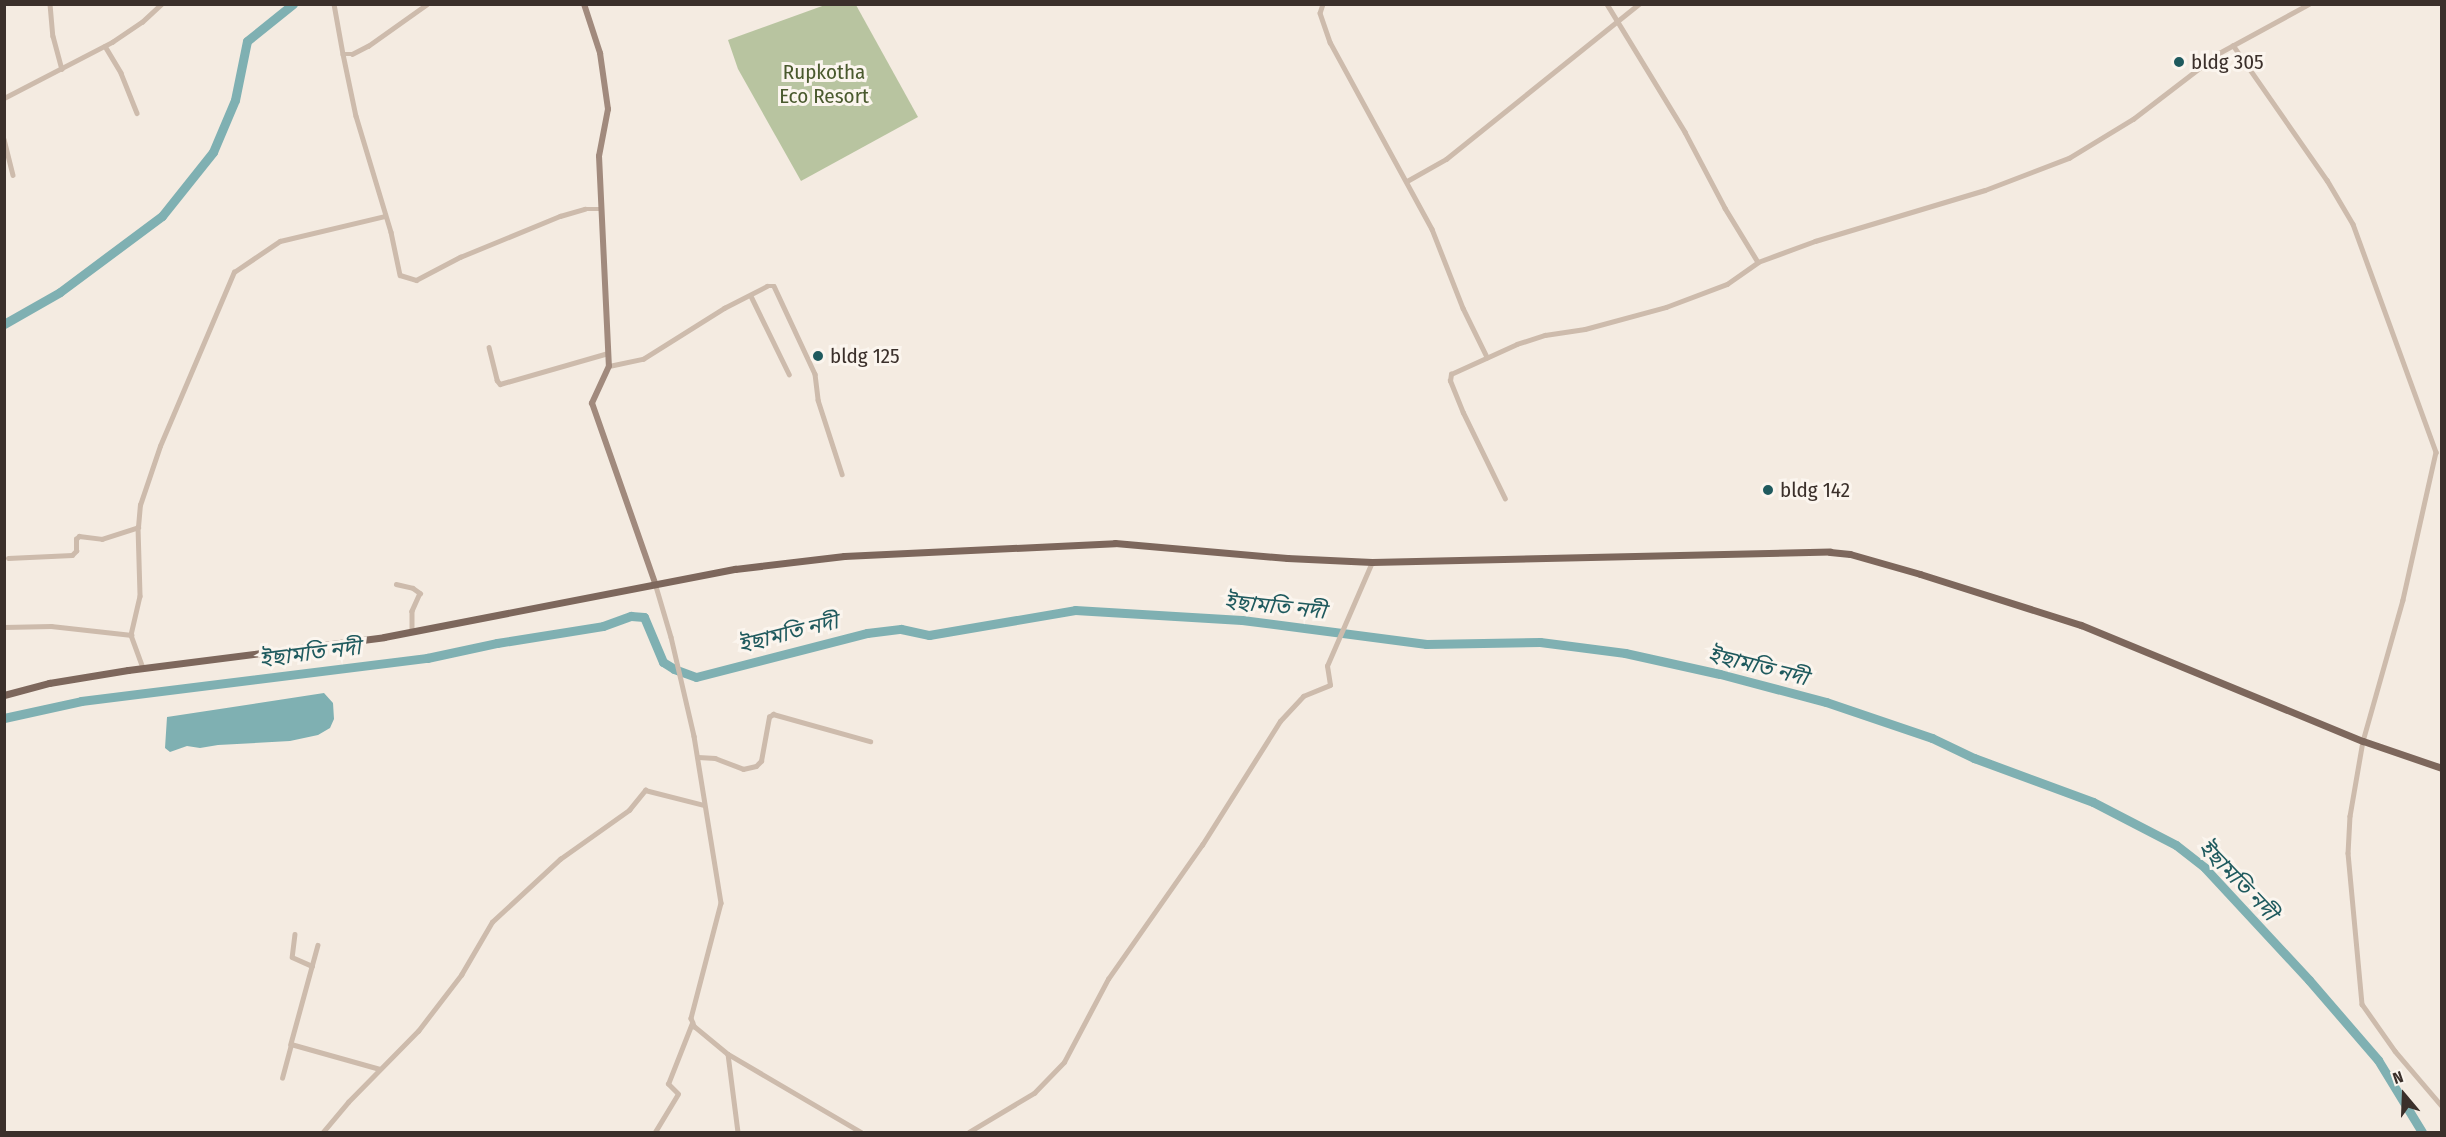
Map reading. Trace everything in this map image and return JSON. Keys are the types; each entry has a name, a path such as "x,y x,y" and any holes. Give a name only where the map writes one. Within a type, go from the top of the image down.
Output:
{"main road":[{"path":"4,695 49,683 143,668 268,650 340,644 412,632 655,583 773,562 1079,543 1129,543 1287,558 1372,562 1830,552 1851,555 1920,574 2119,639 2363,741 2442,768"}],"street":[{"path":"50,4 53,36 62,69"},
{"path":"4,98 105,46 142,22 160,4"},
{"path":"334,4 356,117 400,275 412,281 460,257 560,216 585,209 601,209"},
{"path":"343,54 352,54 368,46 427,4"},
{"path":"584,4 600,53 608,109 598,156 609,366 592,403 655,583 671,637 698,757 720,912 692,1011 692,1023 669,1082 669,1086 678,1094 656,1132"},
{"path":"1323,4 1321,18 1336,55 1432,229 1463,308 1487,357"},
{"path":"1607,4 1685,132 1725,208 1758,262"},
{"path":"1407,181 1446,159 1639,4"},
{"path":"1504,499 1463,414 1449,377 1487,357 1545,335 1585,329 1666,307 1726,284 1758,262 1815,241 1984,190 2069,158 2133,118 2181,79 2233,45 2309,4"},
{"path":"2233,45 2327,180 2353,224 2436,452 2403,600 2363,741 2348,835 2362,1004 2395,1051 2442,1106"},
{"path":"105,46 121,73 137,113"},
{"path":"4,139 13,175"},
{"path":"143,668 131,635 140,596 138,528 140,505 160,446 234,272 280,241 385,216"},
{"path":"609,366 648,356 724,308 771,285 777,288 815,374 818,400 842,474"},
{"path":"751,296 789,374"},
{"path":"489,347 500,384 608,353"},
{"path":"8,558 72,555 76,551 75,539 79,536 102,539 138,528"},
{"path":"969,1132 1034,1093 1064,1062 1108,979 1152,920 1202,846 1280,721 1303,696 1330,685 1328,666 1372,562"},
{"path":"396,585 413,588 420,593 412,611 412,632"},
{"path":"4,627 51,626 131,635"},
{"path":"698,757 715,758 743,769 756,766 761,761 769,717 773,714 870,741"},
{"path":"323,1132 380,1068 418,1031 447,994 492,922 560,858 629,810 645,790 704,804"},
{"path":"296,934 292,957 312,966"},
{"path":"282,1078 318,945"},
{"path":"692,1023 729,1054 861,1132"},
{"path":"291,1044 380,1068"},
{"path":"729,1054 738,1132"}],"green space":[{"name":"Rupkotha Eco Resort","path":"825,5 856,5 918,117 801,181 738,69 728,40"}],"water":[{"path":"324,693 333,703 334,719 330,728 318,735 290,741 200,748 187,746 170,752 165,748 167,717"}],"waterway":[{"name":"ইছামতি নদী","path":"4,324 60,292 162,216 213,152 235,100 247,41 293,4"},
{"name":"ইছামতি নদী","path":"4,718 81,701 427,658 497,643 603,626 631,616 644,617 663,662 674,669 696,677 867,633 901,629 929,635 1075,610 1242,620 1426,644 1540,642 1625,653 1720,674 1826,702 1932,738 1974,758 2093,802 2176,845 2205,868 2309,980 2378,1060 2422,1132"}],"place":[{"name":"bldg 305","path":"2179,62"},
{"name":"bldg 125","path":"818,356"},
{"name":"bldg 142","path":"1768,490"}]}
